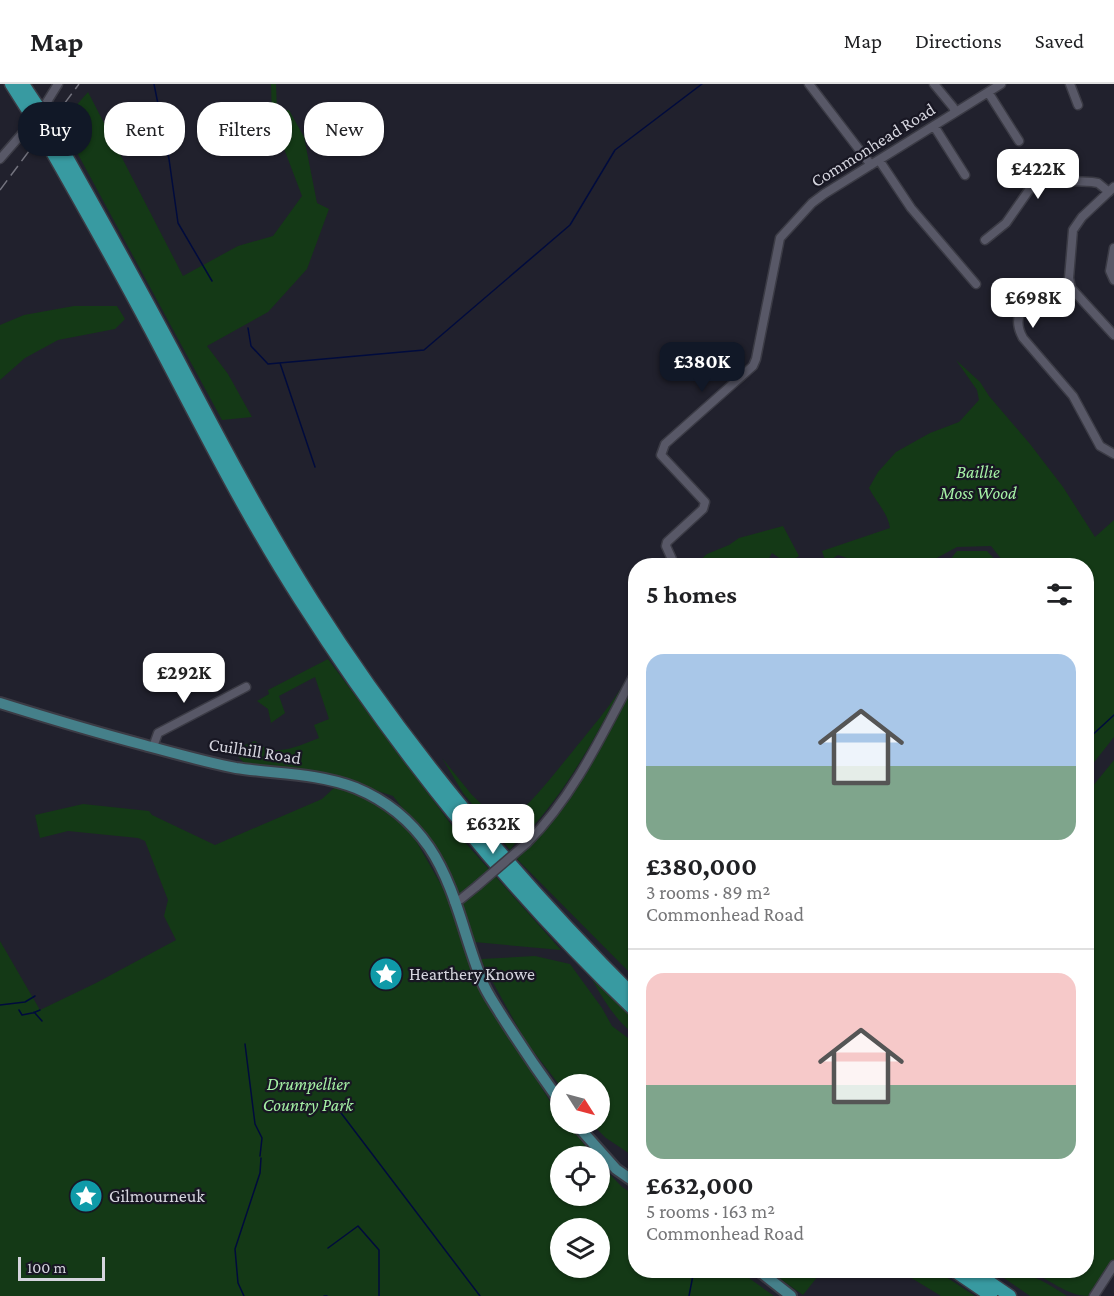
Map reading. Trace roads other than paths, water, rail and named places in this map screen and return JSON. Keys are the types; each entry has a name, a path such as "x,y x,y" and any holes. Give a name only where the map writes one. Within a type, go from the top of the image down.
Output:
{"highway":[{"path":"17,85 30,102"},
{"path":"59,156 246,511 299,599 347,671 406,753 476,840 553,928 628,1004"},
{"path":"60,156 136,282 243,484 334,633 395,720 490,841 538,896 628,990"},
{"path":"965,1278 991,1296"},
{"path":"984,1278 1010,1296"}],"main road":[{"name":"Cuilhill Road","path":"0,703 236,768 322,778 345,784 370,795 404,818 422,838 442,871 483,984 550,1087"},
{"path":"585,1134 616,1169 628,1177"},
{"path":"768,1278 791,1296"}],"street":[{"path":"0,159 40,113 58,84"},
{"path":"808,84 871,165"},
{"path":"934,84 955,112"},
{"name":"Commonhead Road","path":"671,558 666,546 667,542 703,509 705,502 661,455 665,444 753,366 780,238 812,203 1001,84"},
{"path":"1070,84 1078,105"},
{"path":"988,92 1019,141"},
{"path":"934,126 965,175"},
{"path":"879,160 911,208 976,284"},
{"path":"985,240 1006,223 1029,190 1038,183 1051,180 1092,182 1112,189 1082,217 1073,230 1069,285 1114,335"},
{"path":"1114,249 1110,271 1114,280"},
{"path":"1069,285 1042,294 1031,301 1021,311 1018,327 1023,338 1073,396 1100,446 1114,454"},
{"path":"454,902 461,899 527,843 558,809 572,788 628,686"},
{"path":"153,747 158,733 246,687"},
{"path":"1094,1296 1114,1265"}],"waterway":[{"path":"154,84 169,159 178,223 212,281"},
{"path":"248,328 251,346 268,364 424,350 570,225 615,150 702,84"},
{"path":"280,363 315,467"},
{"path":"1094,733 1114,715"},
{"path":"0,1005 25,1002 35,996"},
{"path":"19,1010 22,1015 32,1013"},
{"path":"33,1013 40,1010"},
{"path":"34,1012 42,1021"},
{"path":"245,1044 255,1124 262,1138 260,1156"},
{"path":"338,1109 480,1296"},
{"path":"244,1296 238,1283 235,1249 260,1173 261,1158"},
{"path":"328,1248 358,1226 379,1250 379,1296"},
{"path":"689,1296 692,1278"}],"railway":[{"path":"0,190 79,84"}],"place":[{"name":"Hearthery Knowe","path":"386,974"},
{"name":"Gilmourneuk","path":"86,1196"}],"park label":[{"name":"Baillie Moss Wood","path":"978,482"},
{"name":"Drumpellier Country Park","path":"308,1094"}]}
